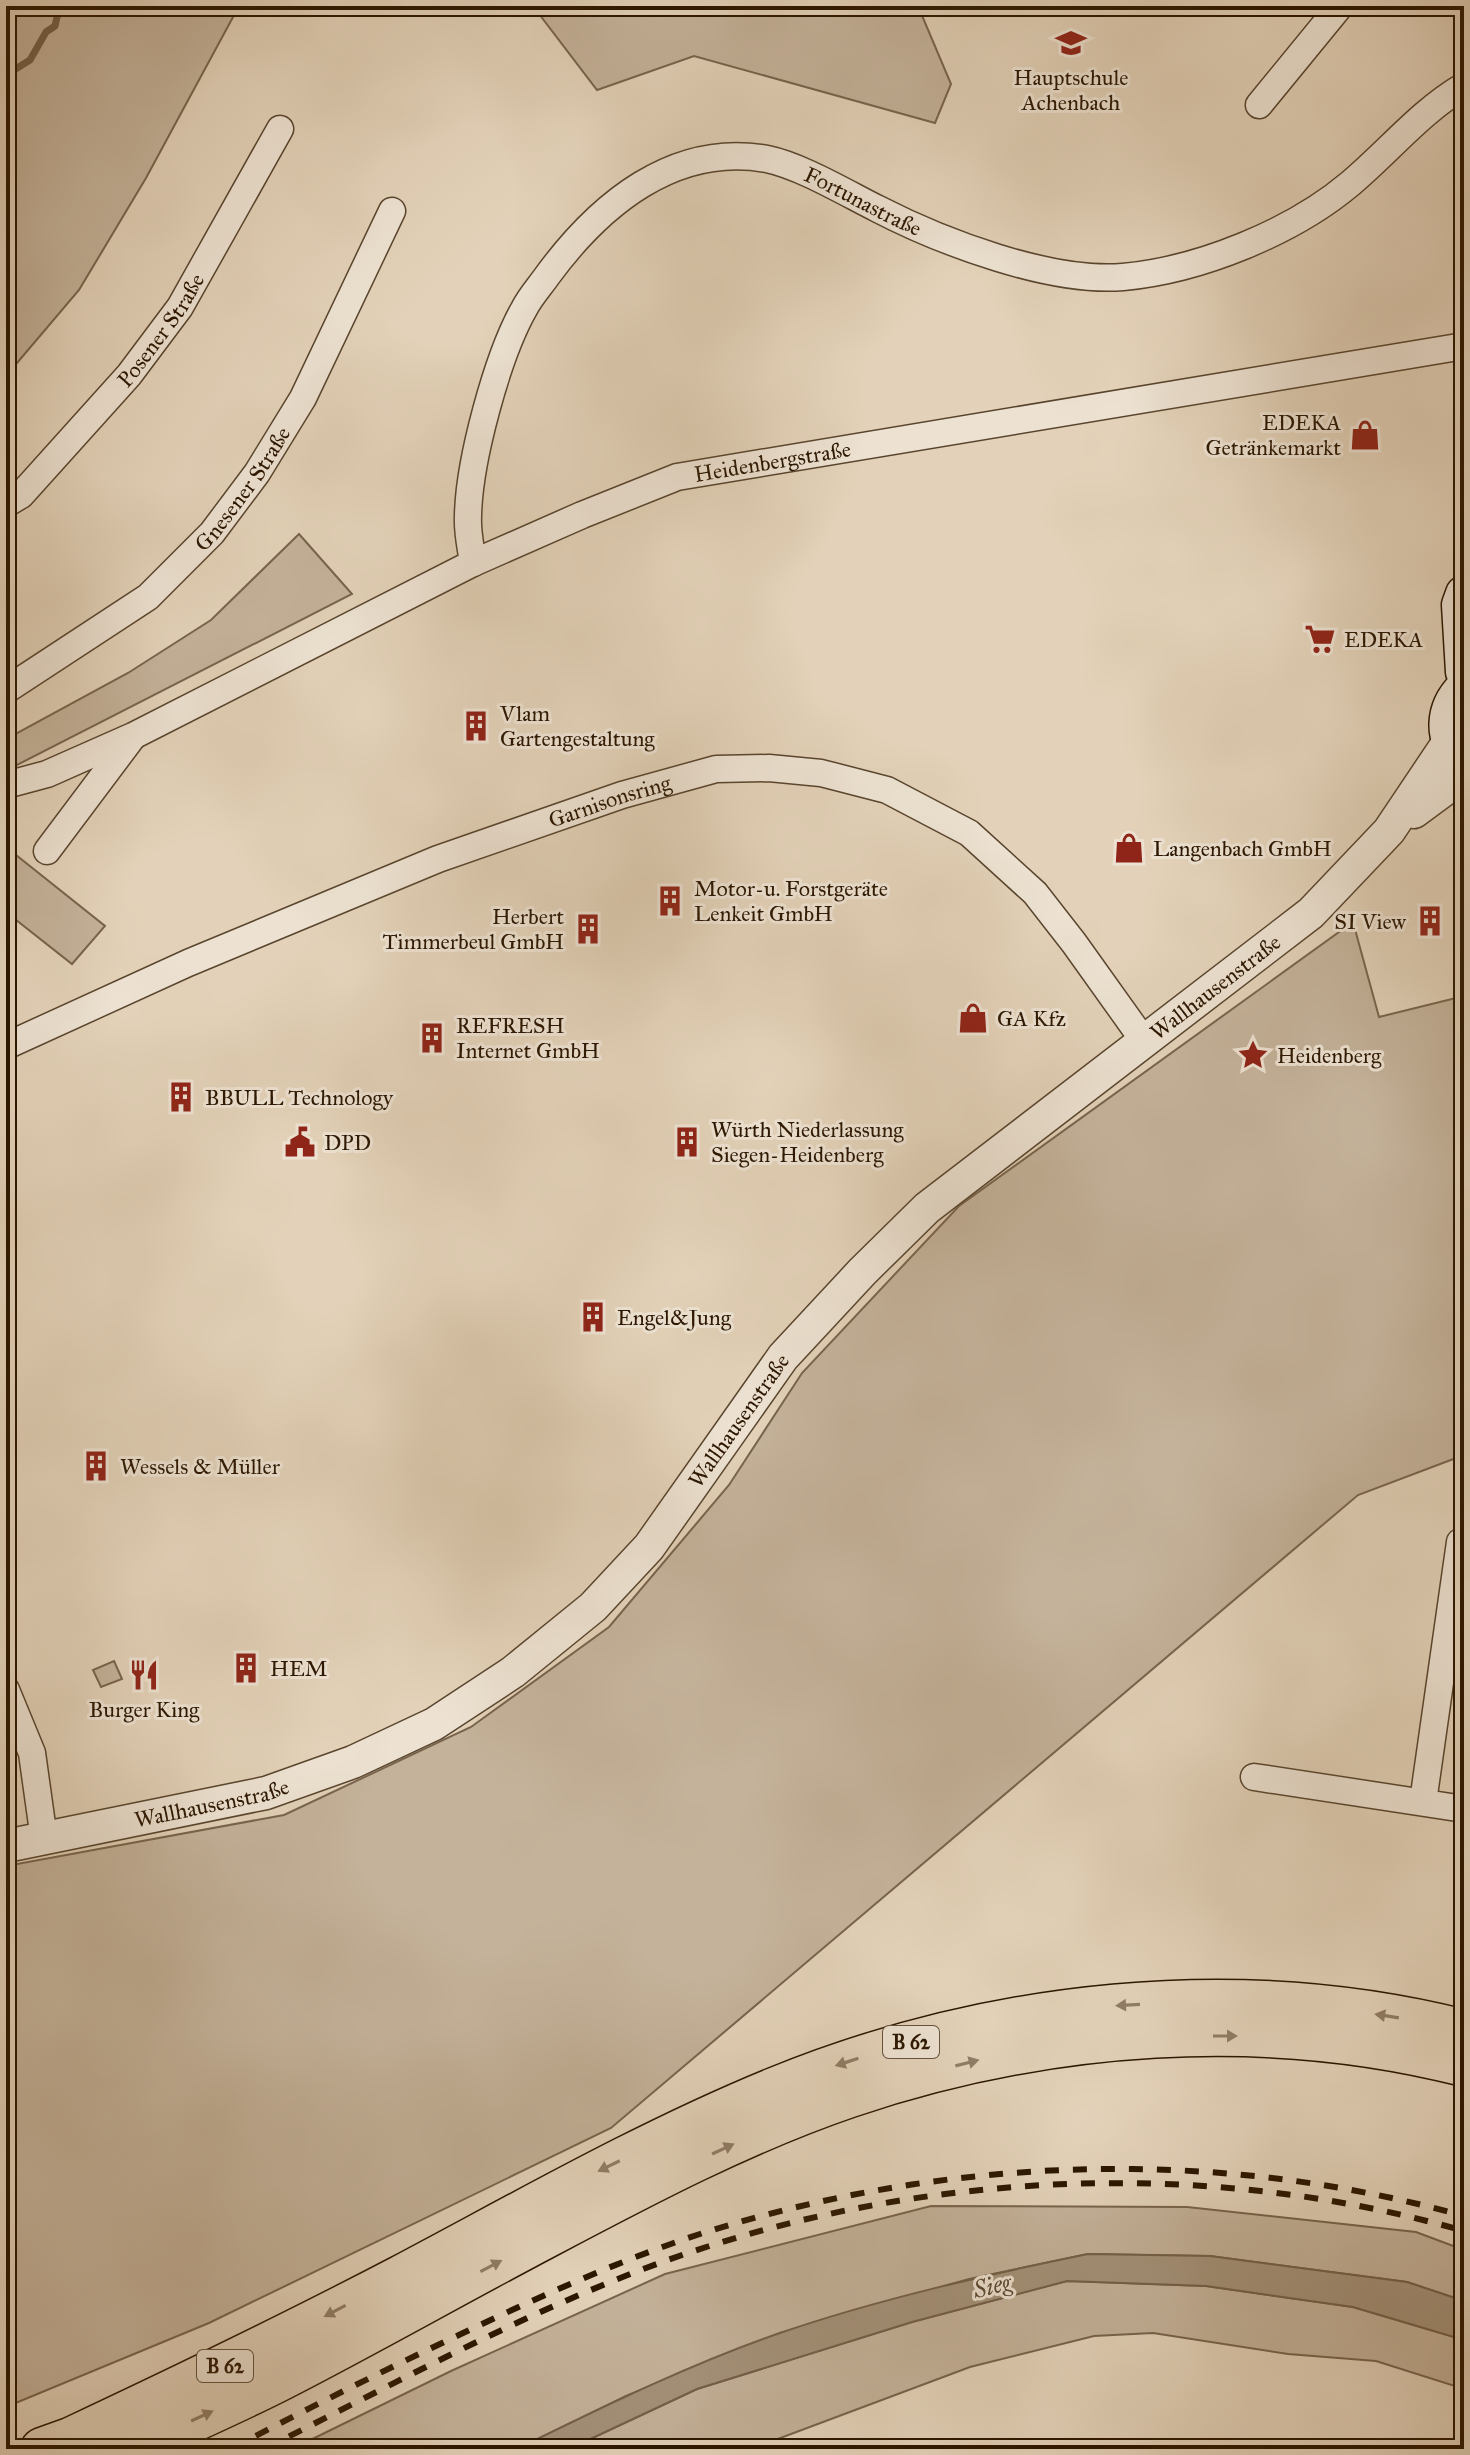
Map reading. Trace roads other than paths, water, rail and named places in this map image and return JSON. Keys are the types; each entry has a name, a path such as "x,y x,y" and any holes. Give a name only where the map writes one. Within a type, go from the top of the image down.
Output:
{"highway":[{"name":"B 62","path":"131,2449 279,2380 584,2178 772,2090 864,2056 972,2027 1040,2014 1109,2006 1235,2002 1332,2008 1387,2015 1464,2031"},
{"name":"B 62","path":"42,2449 70,2439 262,2349 413,2289 617,2200 785,2121 874,2088 978,2060 1112,2039 1247,2036 1314,2040 1464,2065"}],"main road":[{"path":"1464,594 1460,605 1464,672"},
{"path":"1457,749 1447,725 1450,706 1464,688"}],"street":[{"path":"1259,105 1340,6"},
{"name":"Fortunastraße","path":"473,563 468,517 474,466 506,348 525,307 558,260 596,219 635,188 676,165 713,157 768,159 811,176 925,233 1035,267 1120,277 1189,263 1248,244 1301,220 1350,184 1443,99 1464,86"},
{"name":"Posener Straße","path":"6,504 21,495 129,375 180,307 280,129"},
{"name":"Gnesener Straße","path":"6,690 148,597 212,533 257,473 303,398 392,211"},
{"name":"Heidenbergstraße","path":"6,785 47,774 133,736 473,563 677,477 1464,346"},
{"name":"Heidenbergstraße","path":"47,851 133,736"},
{"name":"Wallhausenstraße","path":"6,1846 266,1793 353,1762 434,1724 513,1672 593,1607 649,1547 783,1357 927,1208 1311,913 1341,885 1457,749"},
{"name":"Garnisonsring","path":"6,1046 188,963 438,859 622,795 716,769 769,768 821,773 887,790 969,833 1035,893 1144,1041"},
{"name":"Wallhausenstraße","path":"1389,831 1464,775"},
{"path":"1423,1802 1460,1542"},
{"path":"6,1690 32,1753 44,1839"},
{"path":"1254,1777 1464,1809"}],"water":[{"name":"Sieg","path":"1088,2254 1210,2256 1407,2282 1464,2301 1464,2340 1353,2307 1206,2286 1067,2281 912,2322 697,2389 569,2449 517,2449 680,2372 780,2333 933,2289"}],"waterway":[{"path":"6,75 30,60 46,32 55,26 63,6"}],"railway":[{"path":"231,2449 434,2347 611,2267 703,2233 796,2207 890,2188 986,2175 1082,2169 1178,2170 1274,2178 1370,2193 1464,2216"},
{"path":"264,2449 453,2354 597,2288 744,2235 845,2211 948,2194 1052,2185 1157,2184 1261,2191 1364,2207 1464,2231"}],"place":[{"name":"Hauptschule Achenbach","path":"1071,43"},
{"name":"EDEKA Getränkemarkt","path":"1365,435"},
{"name":"EDEKA","path":"1320,639"},
{"name":"Vlam Gartengestaltung","path":"476,726"},
{"name":"Langenbach GmbH","path":"1129,848"},
{"name":"Motor-u. Forstgeräte Lenkeit GmbH","path":"670,901"},
{"name":"SI View","path":"1430,921"},
{"name":"Herbert Timmerbeul GmbH","path":"588,929"},
{"name":"GA Kfz","path":"973,1018"},
{"name":"REFRESH Internet GmbH","path":"432,1038"},
{"name":"Heidenberg","path":"1253,1055"},
{"name":"BBULL Technology","path":"181,1097"},
{"name":"DPD","path":"300,1142"},
{"name":"Würth Niederlassung Siegen-Heidenberg","path":"687,1142"},
{"name":"Engel&Jung","path":"593,1317"},
{"name":"Wessels & Müller","path":"96,1466"},
{"name":"HEM","path":"246,1668"},
{"name":"Burger King","path":"144,1675"}]}
